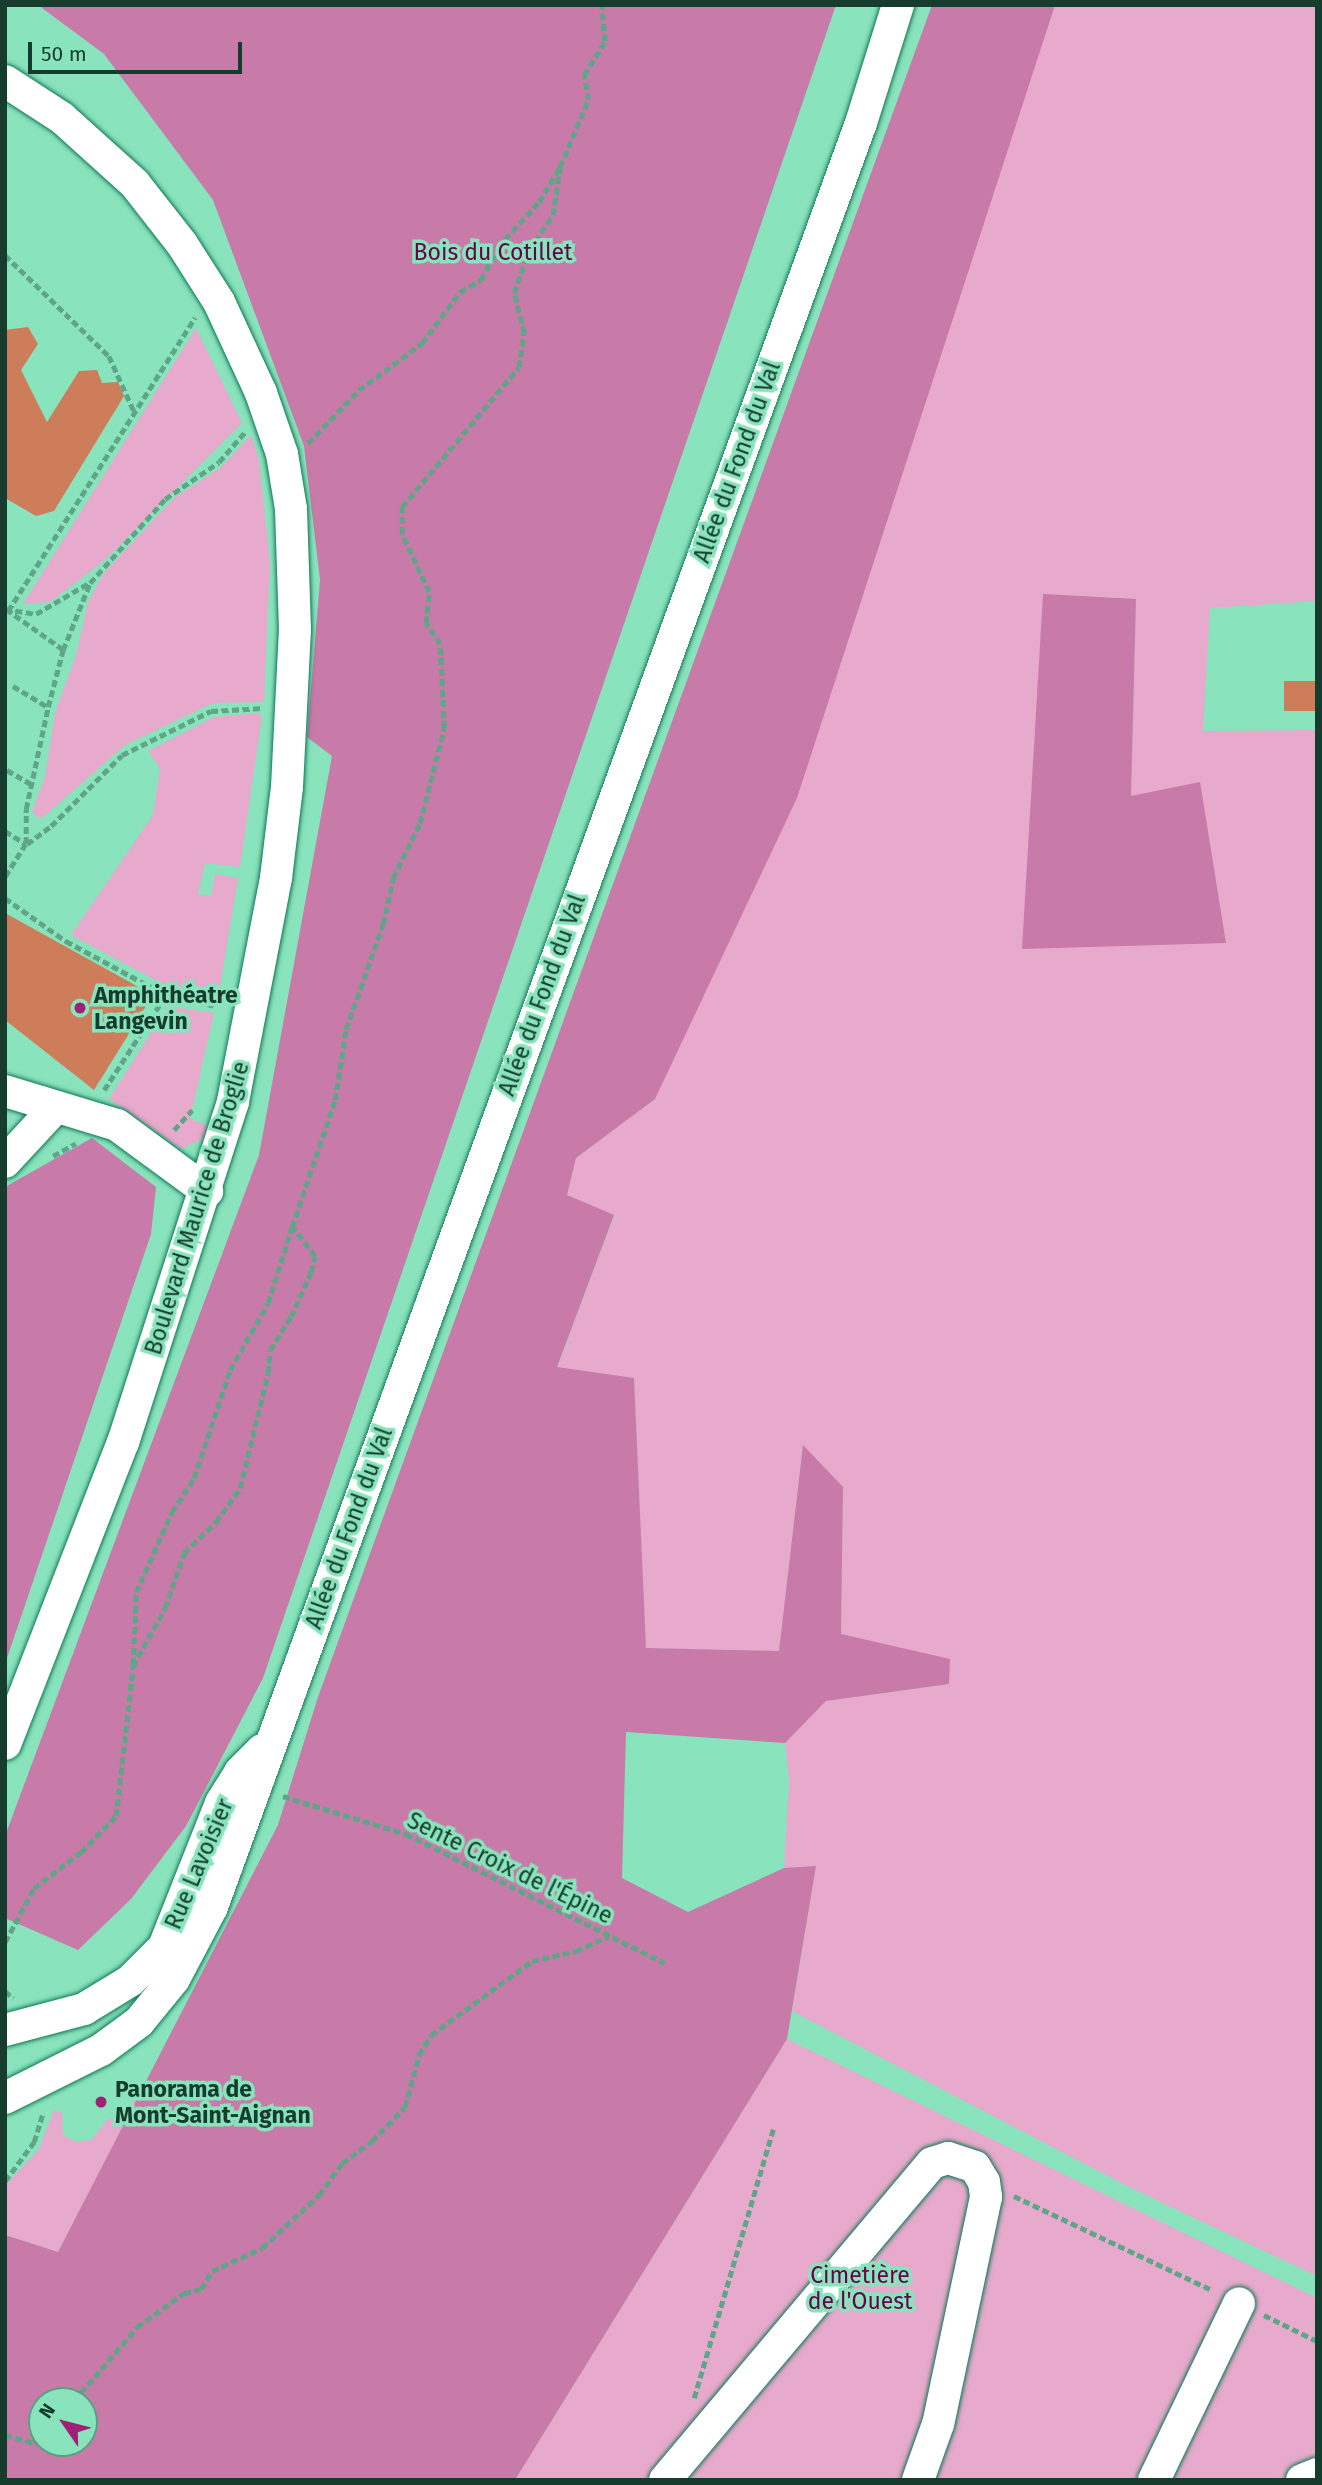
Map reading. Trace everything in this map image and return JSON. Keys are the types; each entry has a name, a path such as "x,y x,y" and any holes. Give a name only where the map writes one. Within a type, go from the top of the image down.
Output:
{"street":[{"name":"Allée du Fond du Val","path":"5,2098 101,2050 139,2022 174,1979 212,1907 861,123 898,5"},
{"name":"Boulevard Maurice de Broglie","path":"5,81 62,118 135,184 182,244 219,302 266,407 282,454 294,566 292,711 287,787 265,952 233,1102 207,1191 123,1441 5,1744"},
{"path":"5,1091 55,1108 95,1115 117,1125 207,1191"},
{"path":"5,1162 55,1108"},
{"name":"Rue Lavoisier","path":"5,2030 84,2009 130,1982 164,1947 222,1803 240,1772 272,1739"},
{"path":"5,2046 41,2043 83,2031 174,1979"},
{"path":"665,2480 932,2164 948,2158 964,2160 984,2182 986,2197 938,2424 918,2480"},
{"path":"1154,2480 1239,2303"},
{"path":"1302,2480 1317,2474"}],"path":[{"path":"282,454 304,446 359,390 422,343 460,292 481,280 498,247 539,202 560,167 588,100 584,75 605,41 601,5"},
{"path":"5,1942 34,1888 81,1852 116,1815 134,1666 136,1592 172,1512 194,1478 230,1370 268,1303 335,1100 345,1029 383,925 393,878 420,823 444,728 440,644 426,623 429,592 402,534 402,507 519,366 524,333 514,293 529,250 553,215 560,167"},
{"path":"5,255 109,356 134,411"},
{"path":"7,610 191,319 219,302"},
{"path":"7,610 36,614 90,583 165,499 219,463 266,407"},
{"path":"26,844 26,809 48,707 63,650 90,583"},
{"path":"7,610 63,650"},
{"path":"13,686 48,707"},
{"path":"5,877 26,844 51,826 122,755 211,710 292,711"},
{"path":"7,770 33,785"},
{"path":"5,831 26,844"},
{"path":"5,898 66,941 166,995 216,1006"},
{"path":"98,1100 166,995"},
{"path":"165,1141 192,1110"},
{"path":"134,1666 165,1608 184,1553 216,1522 240,1488 268,1373 270,1350 300,1300 315,1256 292,1227"},
{"name":"Sente Croix de l'Épine","path":"256,1788 406,1834 665,1964"},
{"path":"86,2387 136,2327 184,2294 201,2289 212,2271 262,2248 319,2195 342,2163 372,2141 405,2107 419,2054 431,2035 533,1961 576,1951 610,1936"},
{"path":"693,2401 774,2127"},
{"path":"984,2182 1317,2341"},
{"path":"5,2435 28,2441"}],"green space":[{"name":"Bois du Cotillet","path":"38,5 836,5 263,1678 186,1826 131,1899 78,1950 5,1918 5,1836 259,1155 332,756 307,737 320,580 304,446 213,200 104,54"},
{"path":"932,5 1055,5 797,798 655,1099 576,1158 567,1195 614,1215 557,1367 634,1378 646,1648 779,1651 803,1445 843,1487 841,1634 950,1659 949,1684 826,1701 785,1743 626,1732 622,1878 688,1912 784,1868 816,1866 787,2039 515,2480 5,2480 5,2235 58,2252 278,1825 318,1697"},
{"path":"1055,5 1317,5 1317,601 1210,608 1203,731 1317,730 1317,2276 1131,2188 792,2011 816,1866 784,1868 789,1781 785,1743 826,1701 949,1684 841,1634 843,1487 803,1446 779,1652 646,1648 634,1378 557,1368 614,1216 567,1195 576,1158 655,1099","holes":["1043,595 1136,599 1131,797"]},
{"path":"196,328 242,423 105,560 50,602 23,604"},
{"path":"251,435 259,460 270,562 264,702 213,703 125,745 41,819 32,812 45,777 55,713 76,655 88,602 103,574 174,498 221,467"},
{"path":"1043,594 1136,599 1131,796 1200,782 1226,943 1022,949"},
{"path":"257,713 262,716 240,867 205,863 198,894 211,896 215,874 238,878 218,998 172,989 71,935 153,815 160,768 148,751 214,717"},
{"path":"168,1006 214,1013 190,1119 209,1126 204,1138 181,1149 109,1099"},
{"path":"92,1138 156,1187 151,1234 5,1664 5,1187"},
{"name":"Cimetière de l'Ouest","path":"787,2039 1317,2298 1317,2480 515,2480"},
{"path":"146,2082 58,2252 5,2235 5,2185 39,2149 54,2110 62,2113 63,2135 76,2142 91,2140 107,2120 126,2112"}],"building":[{"path":"28,327 38,344 21,370 47,422 79,371 97,370 102,383 118,382 124,396 54,511 36,516 5,498 5,330"},
{"path":"1284,681 1317,681 1317,711 1284,711"},
{"name":"Amphithéatre Langevin","path":"5,913 153,995 94,1090 5,1020"}],"place":[{"name":"Amphithéatre Langevin","path":"80,1008"},
{"name":"Panorama de Mont-Saint-Aignan","path":"101,2102"}]}
